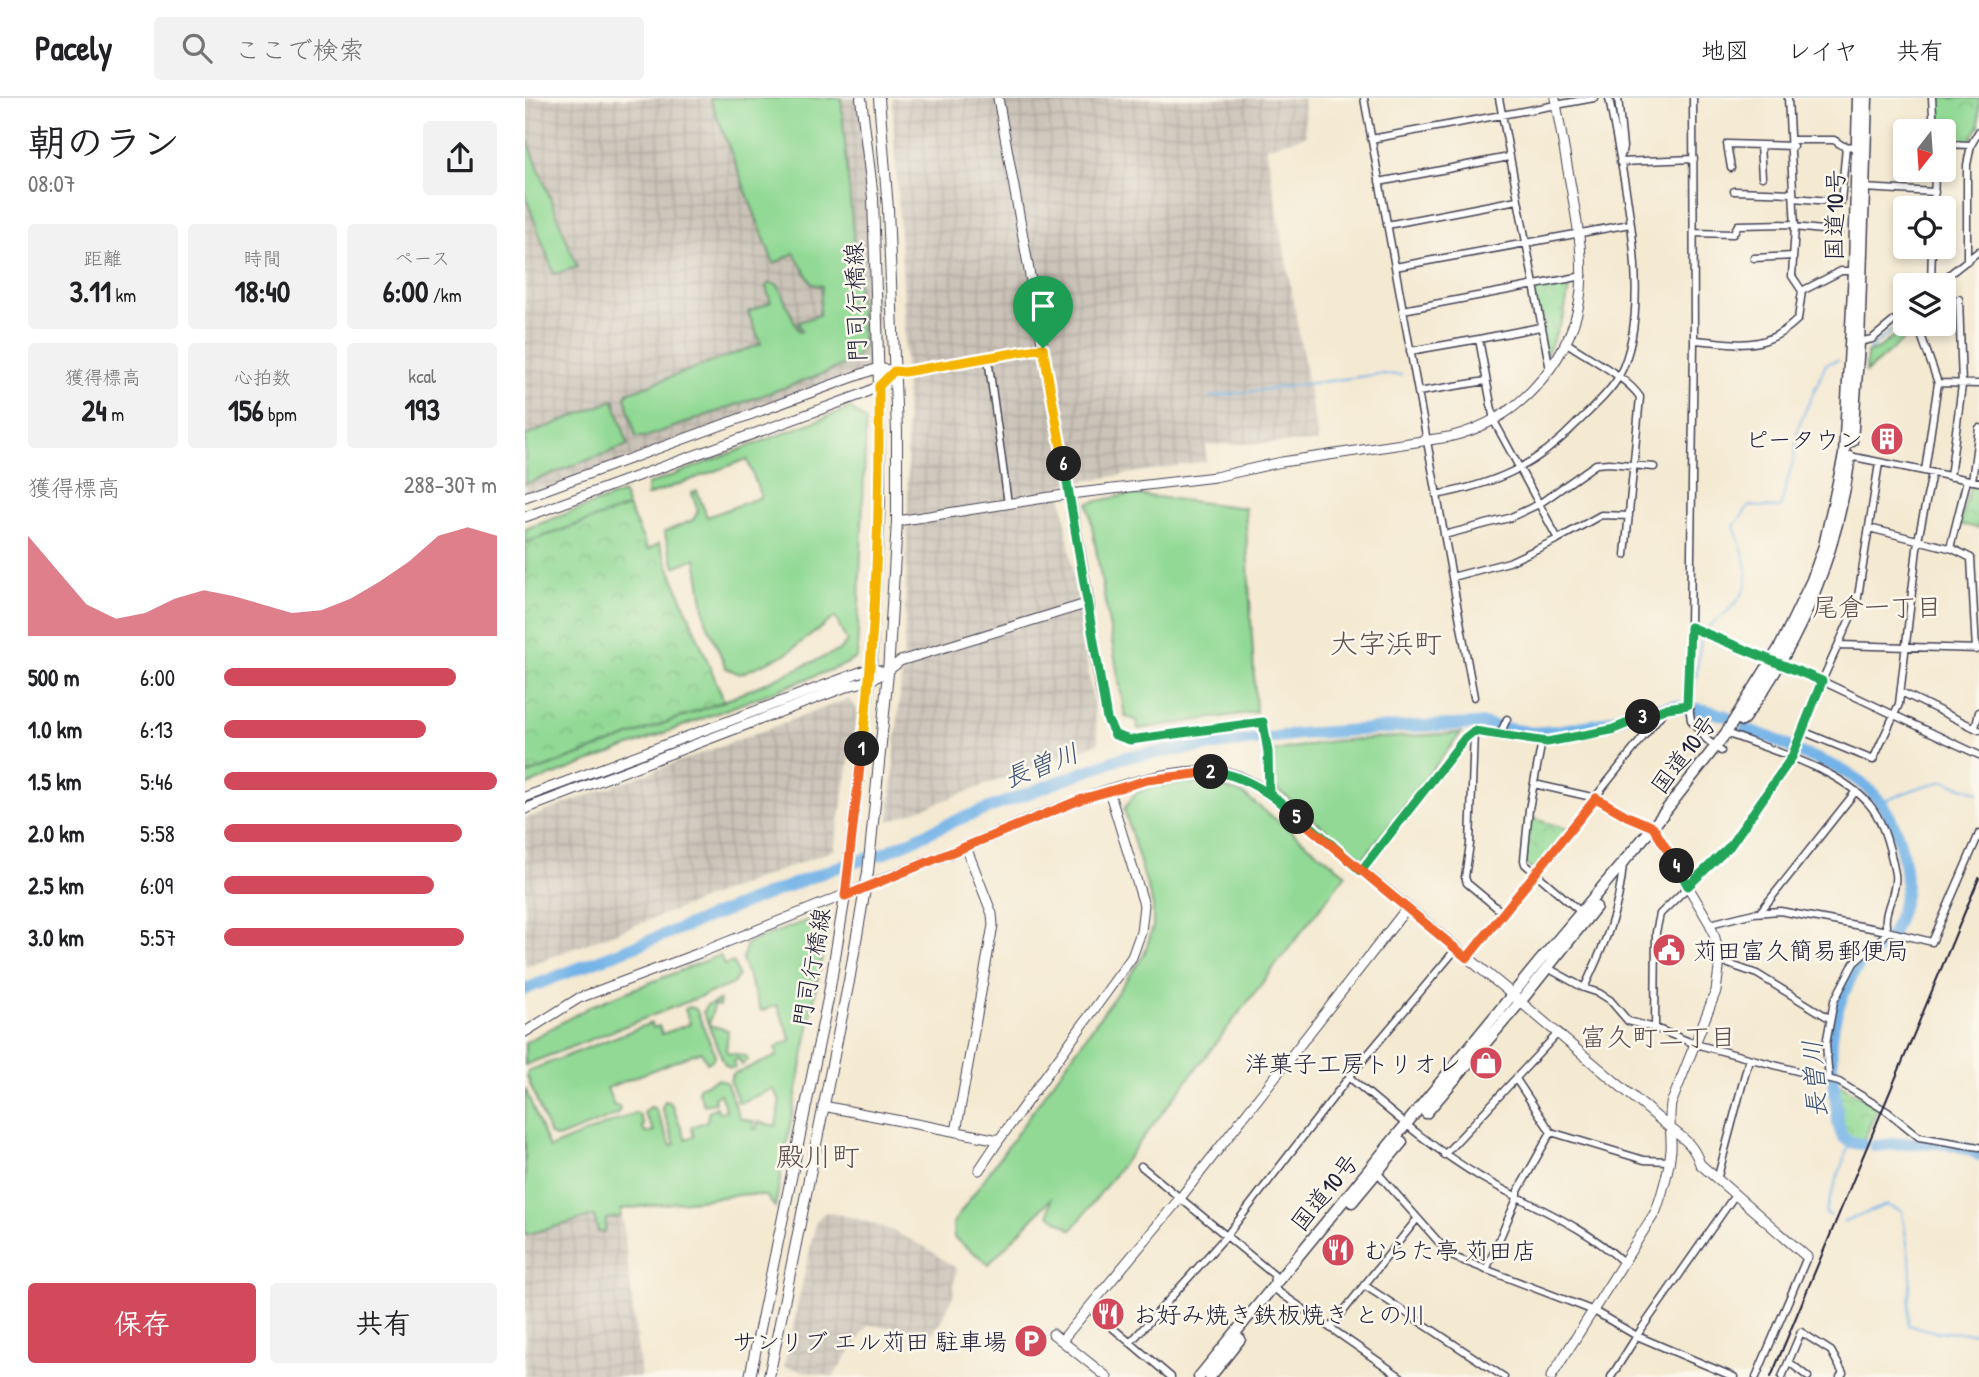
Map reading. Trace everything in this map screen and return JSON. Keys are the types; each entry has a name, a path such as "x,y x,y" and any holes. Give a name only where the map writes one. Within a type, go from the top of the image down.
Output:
{"highway":[{"name":"国道10号","path":"1847,456 1859,342 1859,188 1856,146 1858,98"},
{"name":"国道10号","path":"1856,146 1867,98"},
{"name":"国道10号","path":"1543,965 1622,874 1750,710 1775,662 1803,621 1825,566 1845,497 1859,188"},
{"name":"国道10号","path":"1199,1377 1322,1237 1517,998 1623,861 1656,829"},
{"name":"国道10号","path":"1209,1377 1275,1290"}],"main road":[{"name":"門司行橋線","path":"750,1377 828,999 845,896 870,681 880,502 879,386 873,198 861,98"},
{"name":"門司行橋線","path":"769,1377 849,981 877,794 888,673 897,521 888,209 879,98"},
{"path":"864,887 1082,799 1169,776 1214,772 1235,775 1269,793 1517,998"}],"street":[{"path":"998,98 1089,603 1107,719 1115,735 1130,740 1263,722 1268,752 1269,793"},
{"path":"1364,98 1474,697"},
{"path":"1499,98 1549,370"},
{"path":"1371,139 1502,116 1556,102 1594,98"},
{"path":"1436,495 1483,484 1521,470 1563,438 1618,378 1633,331 1637,296 1626,186 1609,98"},
{"path":"1618,98 1623,147 1620,162"},
{"path":"1693,98 1694,340 1690,627 1686,692 1691,720 1718,749"},
{"path":"1694,340 1749,344 1773,339 1798,319 1802,291 1792,276 1795,225 1788,98"},
{"path":"1932,98 1933,119"},
{"path":"897,521 1069,494 1215,477 1282,462 1427,441 1469,432 1494,421 1517,404 1549,370 1567,343 1577,312 1583,276 1579,232 1556,102"},
{"path":"1967,261 1967,165 1971,145 1979,131"},
{"path":"1731,168 1727,144 1834,141 1856,146 1841,202 1734,191"},
{"path":"1957,144 1971,145"},
{"path":"1760,145 1762,177"},
{"path":"1379,182 1509,157"},
{"path":"1620,162 1694,159"},
{"path":"1935,182 1935,196"},
{"path":"1859,188 1935,191"},
{"path":"1387,225 1517,200"},
{"path":"1395,267 1525,241 1630,224"},
{"path":"1695,233 1733,234 1738,225 1795,225 1839,232"},
{"path":"1952,273 1979,251"},
{"path":"1753,258 1793,256"},
{"path":"1802,291 1841,271 1854,271"},
{"path":"1403,310 1583,276"},
{"path":"1950,477 1962,385 1959,299"},
{"path":"1850,351 1859,342 1872,339 1893,322"},
{"path":"1410,351 1540,327"},
{"path":"1802,732 1873,761 1899,704 1938,383 1921,336"},
{"path":"1479,339 1494,421 1559,539"},
{"path":"1567,343 1636,391 1640,397 1625,555"},
{"path":"525,497 878,368 904,372 1043,348"},
{"path":"988,358 1008,503"},
{"path":"525,517 879,386 894,371"},
{"path":"1417,393 1486,381"},
{"path":"1938,383 1979,384"},
{"path":"1950,548 1973,481 1979,429"},
{"path":"1847,456 1973,481"},
{"path":"1654,1028 1660,914 1730,846 1792,757 1857,603 1879,463"},
{"path":"1444,535 1509,519 1539,504 1596,464 1654,467"},
{"path":"1452,577 1509,562 1559,539 1601,515 1629,516"},
{"path":"1839,645 1978,650 1971,558 1950,548 1869,528"},
{"path":"525,809 851,685 870,681 888,673 900,661 1089,603"},
{"path":"1690,627 1822,681 1893,717 1979,755"},
{"path":"525,797 871,668 888,673"},
{"path":"1901,692 1977,729 1979,712"},
{"path":"1361,871 1465,738 1474,731 1501,732 1542,741 1564,740 1611,730 1667,708 1687,705"},
{"path":"1467,958 1667,708"},
{"path":"1501,732 1507,719"},
{"path":"1474,731 1470,844 1465,877 1467,883 1503,913"},
{"path":"1729,734 1792,757 1842,781 1856,791 1875,812 1884,834 1896,886 1884,921 1887,931 1885,936 1853,963 1834,1001 1826,1044 1830,1080"},
{"path":"1542,741 1524,860 1525,864 1582,913"},
{"path":"1534,784 1596,798 1656,829 1710,924 1720,961 1716,991 1668,1114 1669,1161 1656,1211 1551,1377"},
{"path":"979,1170 1132,957 1137,944 1144,905 1109,791"},
{"path":"1760,912 1856,791"},
{"path":"1710,924 1760,912 1780,911 1932,942 1979,834"},
{"path":"956,1132 993,925 992,914 965,847"},
{"path":"1584,988 1607,940 1621,895 1623,861"},
{"path":"525,1032 579,998 864,887"},
{"path":"1062,1340 1181,1197 1407,908"},
{"path":"1130,1343 1227,1235 1349,1077 1456,949"},
{"path":"1720,961 1757,974 1829,1017"},
{"path":"1543,965 1610,1000 1628,1021 1695,1044 1839,1082 1888,1112 1919,1137 1979,1147"},
{"path":"1517,998 1685,1138 1695,1149 1700,1164 1807,1257 1756,1377"},
{"path":"1444,1154 1559,1032"},
{"path":"1717,1180 1749,1059"},
{"path":"1349,1077 1444,1154 1607,1247 1625,1263"},
{"path":"1516,1079 1551,1132 1644,1160 1669,1161"},
{"path":"823,1106 999,1140"},
{"path":"1486,1270 1518,1191 1551,1132"},
{"path":"1141,1166 1274,1276 1275,1290 1401,1377"},
{"path":"1375,1170 1451,1256 1594,1311 1637,1336 1734,1377"},
{"path":"1611,1377 1735,1195"},
{"path":"1330,1328 1417,1219"},
{"path":"1364,1285 1504,1377"},
{"path":"1089,1308 1171,1377"},
{"path":"1782,1377 1801,1332 1832,1351 1843,1373 1840,1377"},
{"path":"1053,1334 1107,1377"},
{"path":"1789,1362 1808,1377"}],"shaded area":[{"path":"525,98 861,98 873,198 878,368 525,497"},
{"path":"892,98 1303,98 1306,136 1266,147 1318,442 1206,445 1206,461 1060,485 1099,743 889,821 904,648 908,503 903,284"},
{"path":"848,699 858,710 834,850 525,967 525,819"},
{"path":"621,1209 641,1377 525,1377 525,1219"},
{"path":"825,1212 855,1218 891,1230 925,1247 957,1269 953,1295 943,1318 932,1333 868,1325 833,1377 784,1367 816,1221"}],"green space":[{"path":"710,98 841,98 863,346 853,361 817,376 646,437 636,437 625,396 627,393 761,344 748,312 771,302 766,287 769,283 778,285 799,332 802,331 798,322 819,315 822,286 812,284 794,253 774,264"},
{"path":"1938,98 1979,98 1979,126 1968,144 1957,143 1957,119 1939,119"},
{"path":"525,133 577,267 554,274 525,195"},
{"path":"1570,282 1564,315 1546,356 1531,287"},
{"path":"1893,336 1908,336 1866,372 1867,353 1878,349"},
{"path":"614,400 628,445 525,484 525,436"},
{"path":"850,408 866,421 857,657 846,664 525,786 525,775 724,701 840,650 847,642 835,617 786,654 740,674 726,668 706,621 696,558 675,567 664,532 693,520 698,511 692,493 697,491 707,517 761,497 747,459 647,496 647,485"},
{"path":"1971,485 1979,486 1979,528 1959,524"},
{"path":"623,493 628,507 525,543 525,529"},
{"path":"1131,494 1245,508 1256,712 1138,729 1137,721 1125,716 1088,503"},
{"path":"628,507 648,550 659,543 724,701 525,775 525,543"},
{"path":"1461,733 1362,860 1272,785 1273,751 1332,741"},
{"path":"1186,783 1215,785 1243,794 1346,874 1072,1230 1049,1214 1051,1199 989,1264 954,1238 953,1223 1144,955 1153,927 1153,906 1124,809 1136,792"},
{"path":"1528,817 1571,830 1536,872 1525,864"},
{"path":"811,919 823,923 827,930 775,1207 766,1196 747,1194 622,1209 620,1217 606,1219 605,1232 598,1232 594,1216 525,1235 525,1088 549,1148 635,1113 639,1114 645,1133 654,1131 644,1113 650,1107 655,1108 671,1146 675,1144 662,1108 665,1101 671,1103 686,1139 694,1136 691,1127 707,1121 709,1111 717,1107 719,1113 726,1110 720,1094 714,1097 715,1103 704,1105 698,1092 699,1087 718,1079 726,1082 740,1118 754,1122 752,1128 756,1129 758,1122 776,1126 780,1101 773,1089 739,1103 730,1081 733,1074 777,1056 776,1047 791,1040 777,1005 761,1011 742,960 747,943"},
{"path":"720,955 724,965 733,962 738,976 733,984 525,1065 525,1043 591,1006"},
{"path":"720,1000 719,1006 714,1005 709,1025 728,1030 726,1051 746,1056 748,1059 742,1065 739,1059 733,1061 735,1067 731,1068 725,1065 703,1012 706,1006"},
{"path":"685,1009 696,1009 715,1055 712,1060 707,1063 701,1051 607,1088 614,1106 619,1106 620,1110 616,1115 558,1138 550,1135 527,1076 528,1071 651,1023 653,1028 659,1026 662,1034 690,1024"},
{"path":"1834,1081 1878,1107 1862,1144 1850,1142 1841,1135"}],"waterway":[{"path":"1956,274 1968,264"},
{"path":"1869,350 1893,329"},
{"path":"1705,630 1734,605 1746,585 1745,561 1734,526 1749,506 1780,508 1794,457 1799,425 1826,364 1838,360"},
{"path":"1210,397 1380,374 1401,375"},
{"path":"1692,705 1702,634"},
{"name":"長曽川","path":"525,989 835,868 882,854 952,822 1124,757 1299,734 1419,726 1482,724 1532,733 1556,731 1673,706 1706,710 1726,716"},
{"name":"長曽川","path":"1746,729 1821,760 1866,786 1887,812 1901,847 1906,882 1904,901 1897,922 1886,943 1854,972 1839,1006 1833,1031 1832,1071 1840,1130 1849,1141 1862,1144"},
{"path":"1882,802 1944,781 1979,793"},
{"path":"1831,1216 1825,1213 1850,1142"},
{"name":"長曽川","path":"1875,1146 1942,1143 1968,1149 1979,1155"},
{"path":"1844,1222 1886,1205 1902,1211 1911,1269 1908,1325 1937,1332 1979,1333"}],"railway":[{"path":"1771,1377 1979,878"}],"place":[{"name":"ピータウン","path":"1887,439"},
{"name":"苅田富久簡易郵便局","path":"1669,950"},
{"name":"洋菓子工房トリオレ","path":"1486,1063"},
{"name":"むらた亭 苅田店","path":"1338,1250"},
{"name":"お好み焼き鉄板焼き との川","path":"1108,1314"},
{"name":"サンリブ エル苅田 駐車場","path":"1031,1341"}],"district":[{"name":"尾倉一丁目","path":"1877,606"},
{"name":"大字浜町","path":"1386,643"},
{"name":"富久町二丁目","path":"1658,1036"},
{"name":"殿川町","path":"818,1156"}],"route":[{"path":"1043,348 904,372 894,371 879,386 880,502 871,668 845,896 1082,799 1147,780 1207,772 1235,775 1269,793 1284,805 1361,871 1381,843 1465,738 1474,731 1547,742 1564,740 1611,730 1667,708 1687,705 1690,627 1822,681 1792,757 1730,846 1688,886 1658,832 1649,823 1627,816 1596,798 1467,958 1407,908 1317,834 1269,793 1268,752 1263,722 1130,740 1121,739 1110,729 1043,348"}]}
